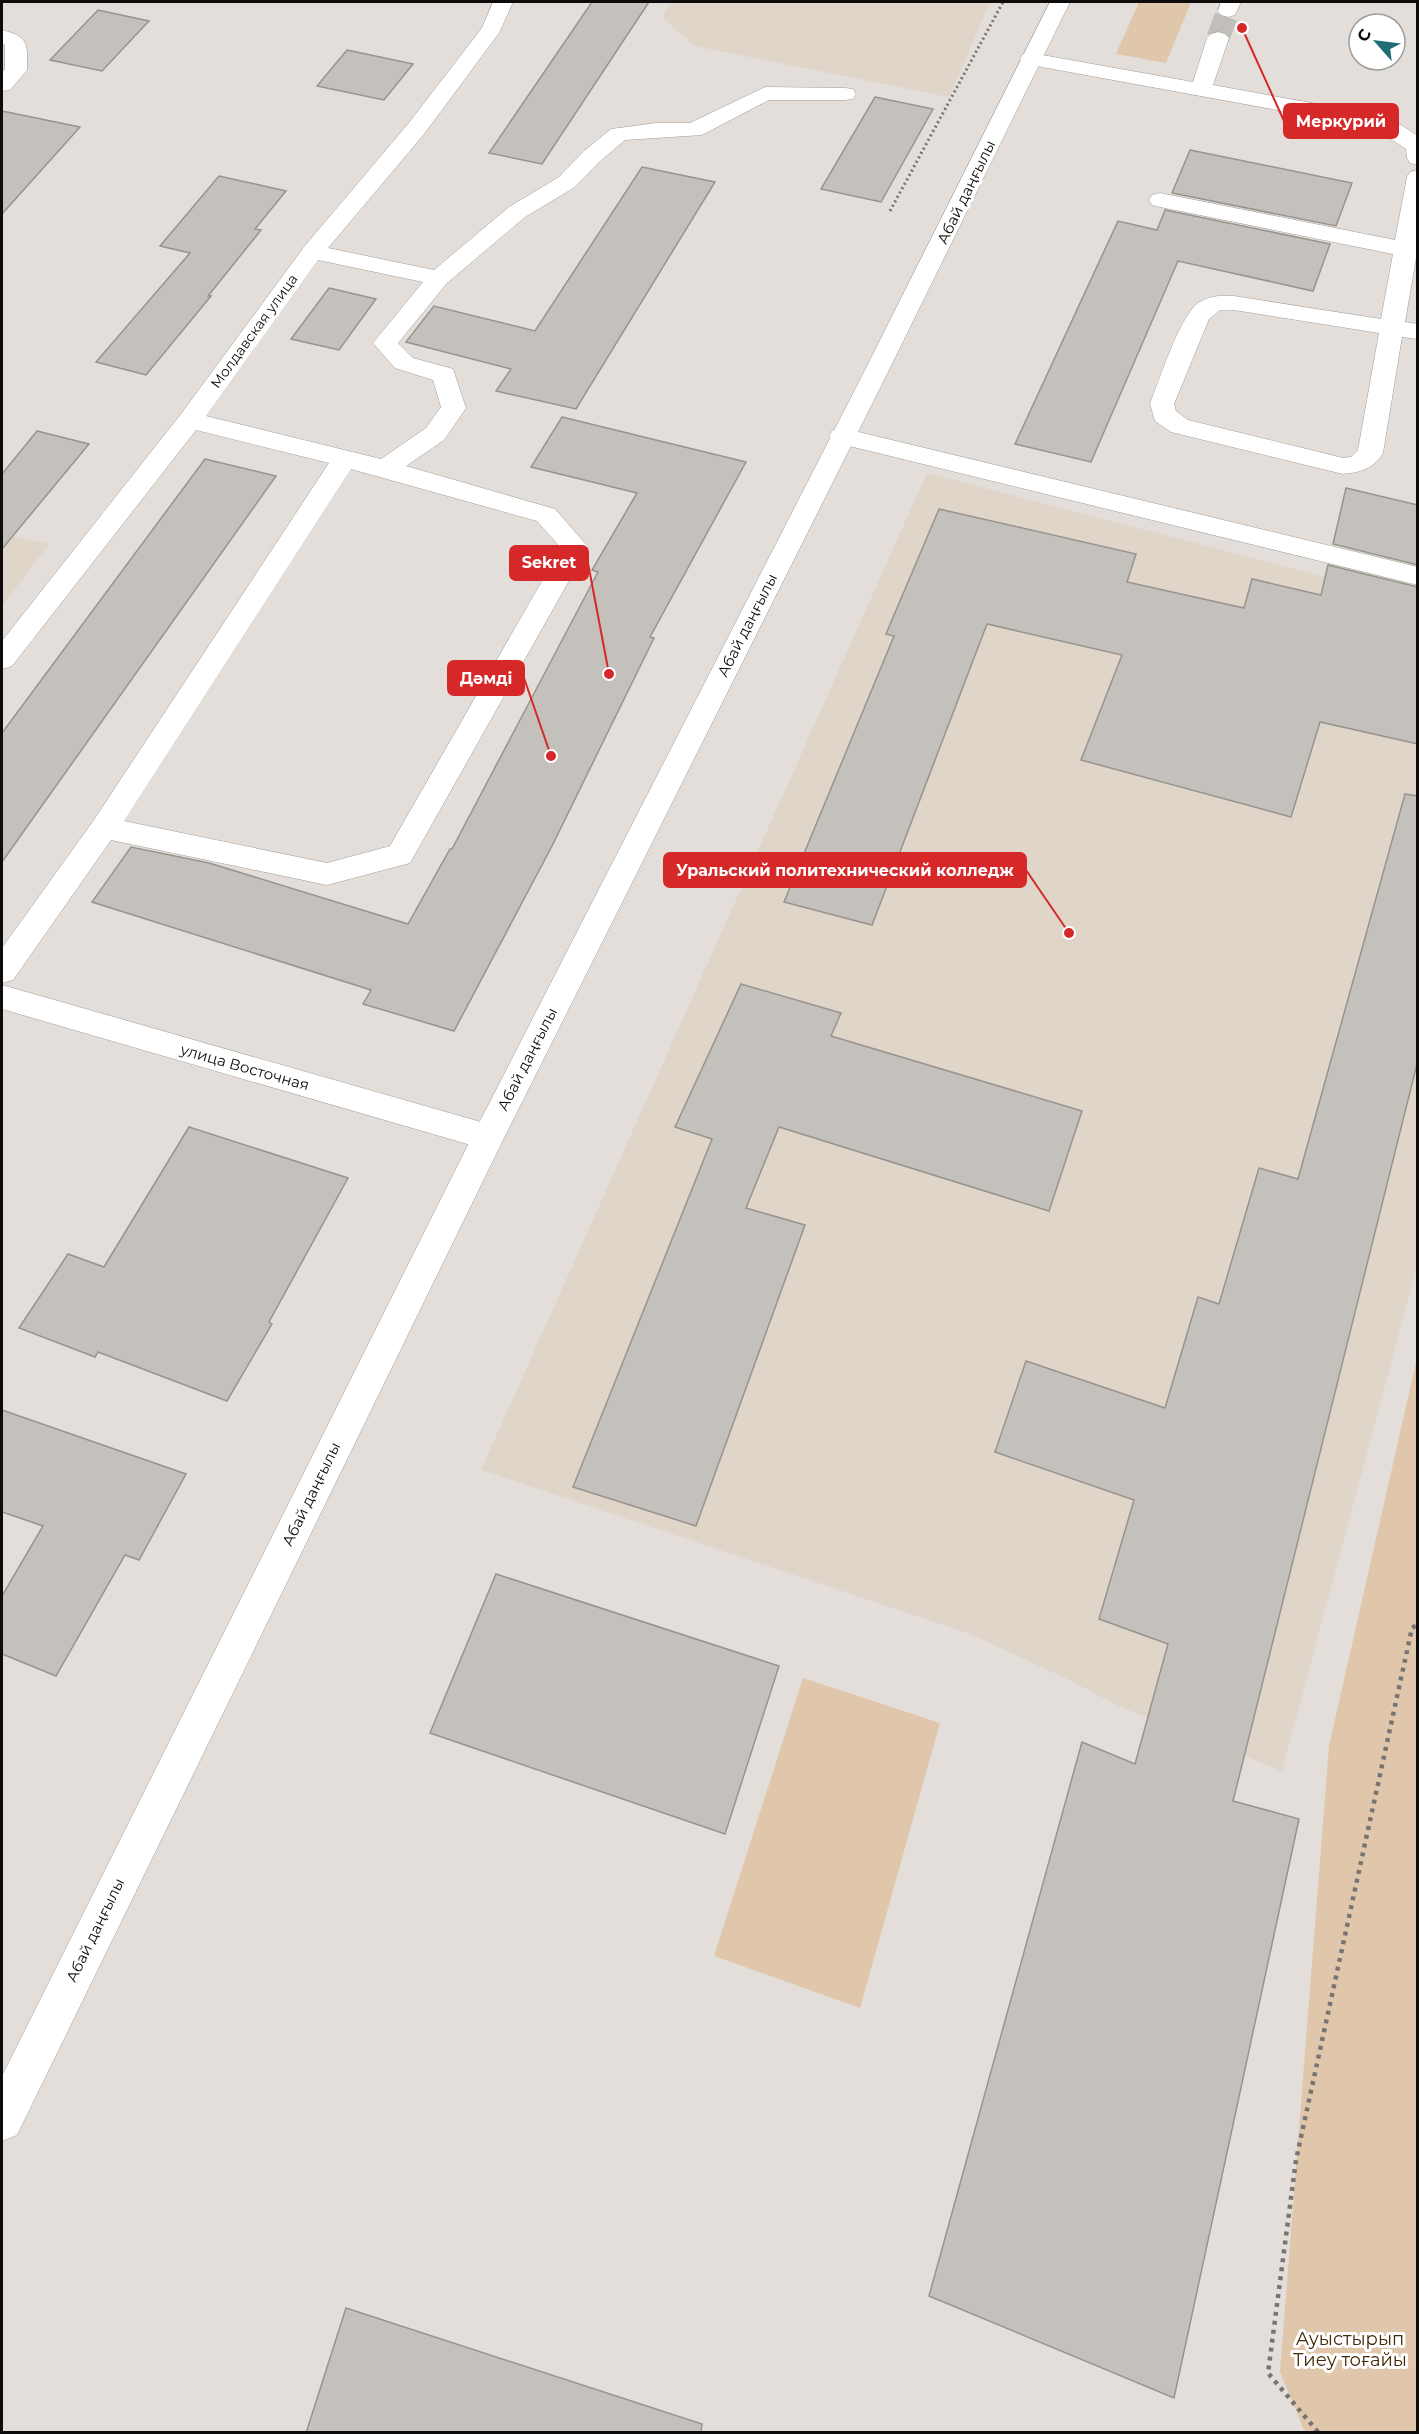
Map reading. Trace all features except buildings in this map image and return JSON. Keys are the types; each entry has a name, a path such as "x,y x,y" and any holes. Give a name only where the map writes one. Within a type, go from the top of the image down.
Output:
{"street":[{"name":"Молдавская улица","path":"2,659 190,420 312,252 429,111 492,29 503,2"},
{"name":"Абай даңғылы","path":"2,2120 488,1137 1060,2"},
{"path":"2,36 16,42 16,70 2,85"},
{"path":"1201,89 1218,38"},
{"path":"1031,59 1364,119 1393,130 1417,146 1418,159"},
{"path":"385,468 435,434 454,408 444,375 404,363 386,343 439,278 517,212 567,182 591,157 619,134 656,130 693,130 765,93 845,94"},
{"path":"1418,177 1390,327 1370,453 1358,464 1343,466 1180,426 1164,415 1162,404 1198,316 1207,306 1217,302 1390,327 1418,332"},
{"path":"1160,200 1404,249"},
{"path":"312,252 439,278"},
{"path":"104,828 327,874 400,855 575,547 546,515 385,468 190,420"},
{"path":"842,436 1418,576"},
{"path":"2,971 104,828 345,459"},
{"name":"улица Восточная","path":"2,997 488,1137"}],"path":[{"path":"890,211 1003,2"},
{"path":"1318,2433 1268,2373 1296,2160 1412,1628 1418,1624"}],"shaded area":[{"path":"671,2 990,2 949,97 695,46 662,17"},
{"path":"927,473 1417,601 1417,1266 1282,1771 1121,1707 968,1633 481,1470"},
{"path":"2,534 49,544 2,606"}],"green space":[{"path":"1139,2 1191,2 1166,63 1116,54"},
{"name":"Ауыстырып Тиеу тоғайы","path":"1417,1358 1417,2432 1305,2432 1280,2372 1329,1746"},
{"path":"803,1678 940,1723 860,2008 714,1956"}],"tunnel":[{"path":"1218,38 1228,11"}],"place":[{"name":"Меркурий","path":"1242,28"},
{"name":"Sekret","path":"609,674"},
{"name":"Дəмді","path":"551,756"},
{"name":"Уральский политехнический колледж","path":"1069,933"}]}
